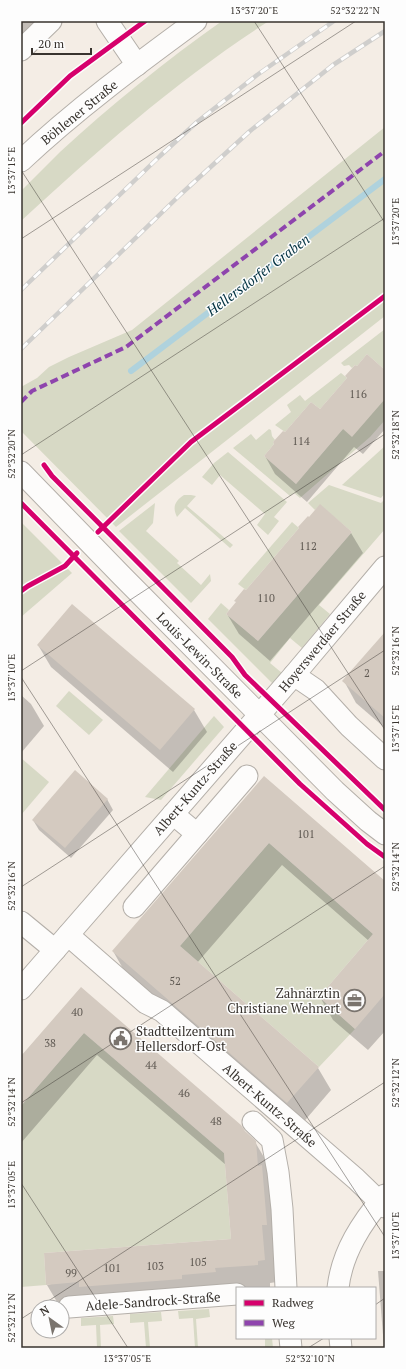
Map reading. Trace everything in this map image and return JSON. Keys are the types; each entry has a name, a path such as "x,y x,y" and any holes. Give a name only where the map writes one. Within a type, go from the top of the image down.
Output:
{"street":[{"path":"21,50 51,21"},
{"path":"107,21 137,65"},
{"name":"Böhlener Straße","path":"21,161 43,140 137,65 196,21"},
{"name":"Louis-Lewin-Straße","path":"21,472 88,542 335,791 368,821 385,834"},
{"name":"Hoyerswerdaer Straße","path":"259,714 385,567"},
{"path":"294,675 316,690 349,726 385,759"},
{"name":"Albert-Kuntz-Straße","path":"21,989 259,714"},
{"path":"134,906 247,776"},
{"path":"173,814 197,834"},
{"path":"21,922 55,950"},
{"name":"Albert-Kuntz-Straße","path":"68,935 146,1003 162,1011 383,1201"},
{"path":"253,1122 272,1140 278,1172 282,1209 286,1287"},
{"path":"338,1287 344,1259 367,1217 383,1201"},
{"name":"Adele-Sandrock-Straße","path":"70,1307 236,1294"}],"green space":[{"path":"222,21 269,21 204,66 141,115 80,167 21,221 21,191 60,152 139,84"},
{"path":"385,127 385,316 116,527 21,431 21,387 37,378 49,367 132,330"},
{"path":"385,329 385,370 367,354 357,366 355,365 352,368 349,365 344,366 341,363"},
{"path":"341,373 347,378 320,409 311,402 285,432 275,425 291,412 287,405 300,395 305,401"},
{"path":"385,399 385,420 370,437 300,498 294,493 290,496 233,448 251,434 256,440 269,429 271,430 272,436 275,440 273,442 274,444 264,456 296,484 343,429"},
{"path":"385,446 385,493 381,498 342,485"},
{"path":"228,452 287,502 274,517 279,521 268,535 257,525 265,514 220,475 212,485 202,477 214,463"},
{"path":"329,485 381,503 385,499 385,529 319,605 330,614 302,648 290,638 270,663 282,673 273,684 208,619 221,603 229,610 226,614 258,641 352,532 320,505 315,510 308,503"},
{"path":"184,495 196,496 187,506 233,545 230,548 185,508 177,517 175,504"},
{"path":"155,503 153,523 146,531 179,561 177,563 201,585 210,574 211,581 191,603 119,531"},
{"path":"21,522 72,573 21,617"},
{"path":"292,522 299,528 246,590 238,584"},
{"path":"69,691 103,720 89,735 56,706"},
{"path":"214,716 224,727 161,800 145,797"},
{"path":"21,758 49,782 21,815"},
{"path":"269,843 373,934 319,997 355,1029 319,1067 180,946"},
{"path":"84,1033 224,1153 231,1239 44,1253 46,1285 21,1287 21,1106"},
{"path":"209,1309 210,1317 196,1319 198,1348 195,1348 193,1318 179,1319 178,1311"},
{"path":"161,1312 162,1321 148,1322 150,1348 146,1348 144,1322 130,1323 130,1314"},
{"path":"113,1316 114,1324 100,1325 101,1348 97,1348 96,1325 81,1326 81,1318"},
{"path":"265,1339 272,1339 273,1348 265,1348"}],"building":[{"path":"367,354 385,370 385,399 352,437 343,429 296,484 264,456 274,444 273,442 283,431 285,432 311,402 320,409 347,378 345,376 355,365 357,366"},
{"path":"320,504 352,532 258,641 226,614 244,589 246,590 299,528 298,527"},
{"path":"72,604 195,709 160,750 37,645"},
{"path":"385,632 385,718 342,681"},
{"path":"75,770 108,799 65,848 32,820"},
{"path":"264,776 385,881 385,994 355,1029 319,997 373,934 269,843 180,946 319,1067 287,1103 112,951"},
{"path":"81,987 241,1125 256,1141 258,1166 262,1165 267,1225 262,1225 265,1260 258,1261 258,1265 215,1268 216,1272 182,1275 182,1279 79,1287 79,1282 46,1285 44,1253 231,1239 224,1153 84,1033 21,1106 21,1056"}],"waterway":[{"name":"Hellersdorfer Graben","path":"131,371 385,179"}],"railway":[{"path":"21,290 197,122 257,75 334,21"},
{"path":"21,349 181,194 250,131 333,65 385,31"}],"marked path":[{"path":"21,402 32,391 126,347 385,151"}],"cycle path":[{"path":"21,123 70,76 145,21"},
{"path":"98,532 191,442 385,296"},
{"path":"44,465 52,476 232,657 245,675 385,810"},
{"path":"21,503 300,784 367,844 385,857"},
{"path":"21,591 65,566 77,553"}],"place":[{"name":"Zahnärztin Christiane Wehnert","path":"355,1000"},
{"name":"Stadtteilzentrum Hellersdorf-Ost","path":"120,1038"}]}
